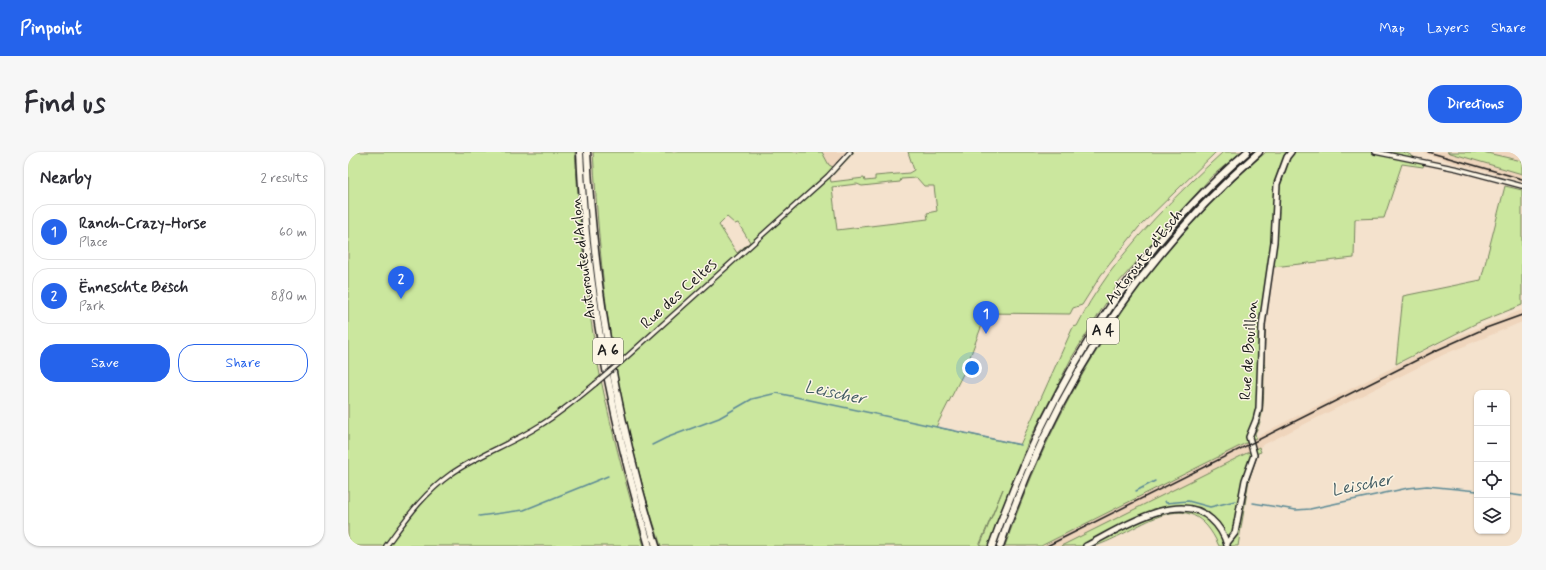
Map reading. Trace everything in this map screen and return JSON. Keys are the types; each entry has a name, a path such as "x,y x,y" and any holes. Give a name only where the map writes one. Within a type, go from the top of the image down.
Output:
{"highway":[{"name":"Autoroute d'Arlon","path":"580,152 584,225 600,344 620,441 634,497 649,546"},
{"name":"Autoroute d'Arlon","path":"586,152 596,275 611,365 633,469 656,546"},
{"name":"Autoroute d'Esch","path":"992,546 1013,488 1037,434 1057,394 1102,318 1142,262 1175,223 1205,191 1247,152"},
{"name":"Autoroute d'Esch","path":"1000,546 1013,510 1044,438 1063,400 1106,326 1148,268 1176,234 1210,197 1259,152"}],"street":[{"name":"Rue des Celtes","path":"386,546 417,503 450,474 481,456 507,445 539,426 595,384 816,186 850,152"},
{"name":"Rue de Bouillon","path":"1227,545 1235,533 1245,480 1254,455 1249,438 1259,408 1263,317 1274,242 1277,184 1287,157 1291,152"},
{"path":"1375,152 1452,168 1522,186"},
{"path":"1086,546 1153,513 1167,509 1186,508 1201,512 1209,517 1223,533 1227,545"}],"shaded area":[{"path":"822,152 847,152 833,166 829,165"},
{"path":"1421,152 1447,152 1522,174 1522,181 1454,163"},
{"path":"1483,152 1522,152 1522,161"},
{"path":"1522,310 1522,322 1445,354 1061,546 1041,546 1439,344"}],"green space":[{"path":"348,152 575,152 584,264 595,348 615,440 644,546 348,546"},
{"path":"593,152 822,152 829,165 835,168 839,164 836,163 847,152 854,152 830,178 831,182 864,178 865,181 875,180 875,176 909,173 914,170 908,152 1216,152 1139,227 1101,275 1082,305 1073,308 1070,314 985,313 985,317 965,370 936,427 1020,445 1073,327 1077,326 1090,302 1123,255 1154,219 1223,152 1241,152 1211,177 1119,282 1072,357 1027,445 988,546 980,546 1003,489 979,546 661,546 638,467 614,360 604,288","holes":["917,178 924,186 934,186 937,211 927,213 928,219 837,230 832,187 857,184 862,186 900,182 901,179","727,217 735,224 738,223 750,242 737,253 719,225"]},
{"path":"1266,152 1403,152 1409,154 1424,164 1423,167 1402,164 1384,218 1355,219 1354,258 1273,267 1266,309 1263,409 1259,425 1255,433 1256,438 1041,546 1005,546 1026,489 1051,435 1078,382 1109,331 1143,283 1180,237 1221,193"},
{"path":"1447,152 1483,152 1522,161 1522,174"},
{"path":"1505,186 1522,190 1522,305 1477,323 1396,364 1403,296 1481,280"},
{"path":"1259,447 1261,452 1258,453 1249,480 1238,546 1219,546 1207,526 1194,515 1179,512 1164,515 1148,521 1098,545 1061,546"}],"waterway":[{"name":"Leischer","path":"652,445 666,438 719,418 752,399 777,393 1021,445"},
{"name":"Leischer","path":"479,516 524,510 608,476"},
{"name":"Leischer","path":"1136,491 1155,481"},
{"name":"Leischer","path":"1253,503 1296,510 1310,509 1408,488 1427,486 1474,491"},
{"name":"Leischer","path":"1510,494 1522,496"},
{"name":"Leischer","path":"1165,501 1166,503 1188,501 1210,507 1235,501"}],"railway":[{"path":"1428,152 1522,179"},
{"path":"1047,546 1437,350 1486,328 1522,315"}],"place":[{"name":"Ënneschte Bësch","path":"401,299"},
{"name":"Ranch-Crazy-Horse","path":"986,334"}]}
